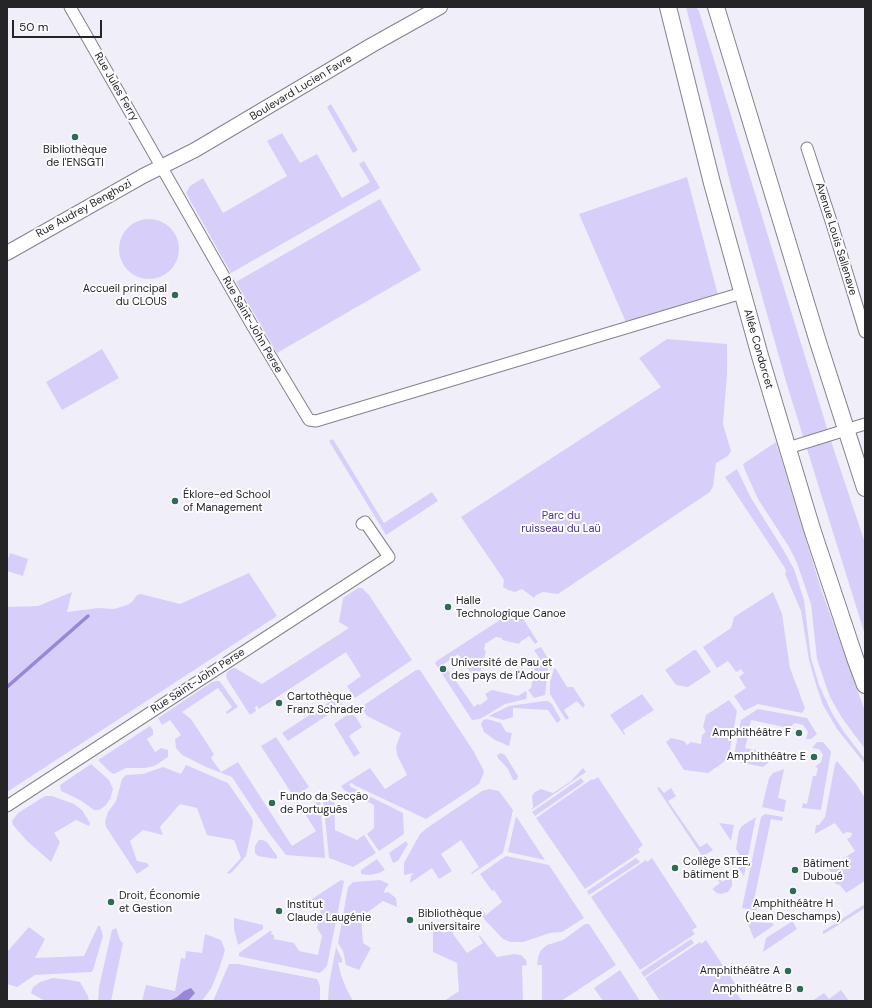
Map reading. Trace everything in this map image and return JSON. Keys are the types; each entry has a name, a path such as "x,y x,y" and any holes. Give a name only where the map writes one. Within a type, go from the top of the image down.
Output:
{"main road":[{"name":"Allée Condorcet","path":"668,7 712,183 742,292 829,580 854,658 865,685"},
{"path":"716,7 818,342 865,488"}],"street":[{"name":"Rue Jules Ferry","path":"70,7 161,166"},
{"name":"Boulevard Lucien Favre","path":"161,166 195,150 440,7"},
{"name":"Avenue Louis Sallenave","path":"807,148 865,332"},
{"name":"Rue Audrey Benghozi","path":"7,253 161,166"},
{"name":"Rue Saint-John Perse","path":"161,166 253,327 309,420 316,421 742,292"},
{"path":"788,448 865,424"},
{"name":"Rue Saint-John Perse","path":"7,806 389,557 365,522 362,524"}],"green space":[{"path":"686,7 696,7 699,11 831,441 865,543 865,635 787,385 732,190"},
{"path":"331,104 358,150 353,153 327,107"},
{"path":"282,133 300,163 317,154 342,198 370,182 359,164 364,161 380,188 231,273 186,193 190,186 203,178 223,213 287,176 267,141"},
{"path":"687,177 719,299 628,327 579,214"},
{"path":"380,199 421,270 277,353 236,282"},
{"path":"149,219 166,224 174,232 179,249 174,266 166,274 149,279 132,274 124,266 119,249 124,232 132,224"},
{"name":"Parc du ruisseau du Laü","path":"667,339 727,344 727,374 723,424 731,451 728,456 716,463 713,486 710,492 558,594 543,592 536,595 534,598 522,589 515,592 503,587 504,580 461,517 661,387 639,358"},
{"path":"102,349 119,378 62,410 46,382"},
{"path":"333,439 384,523 432,492 438,501 386,535 329,441"},
{"path":"776,442 821,589 865,711 865,749 842,718 830,697 817,659 811,604 797,563 789,547 758,499 743,464"},
{"path":"737,469 751,498 794,569 804,600 811,658 819,685 832,713 844,732 865,759 865,764 837,729 823,705 809,660 801,611 785,574 785,568 725,477"},
{"path":"10,553 28,559 23,576 7,571 7,563"},
{"path":"249,573 277,616 7,792 7,607 38,606 72,592 67,612 98,608 114,609 127,605 132,602 137,595 141,594 180,604"},
{"path":"358,588 362,588 369,595 412,660 355,698 347,686 361,676 346,652 259,709 257,706 255,707 256,711 250,715 227,679 226,675 228,671 235,668 262,684 349,628 339,622 343,598"},
{"path":"773,592 782,614 790,668 805,708 802,713 758,704 744,711 734,696 746,688 739,677 744,673 741,669 736,672 728,661 717,668 703,647 731,628 734,617"},
{"path":"514,611 520,614 538,642 535,644 529,636 519,644 496,637 485,644 484,650 486,651 481,670 473,676 458,654 444,664 474,707 478,704 480,705 488,699 485,694 492,690 518,696 526,691 527,693 526,699 505,704 480,719 472,720 435,663"},
{"path":"541,647 549,660 545,695 534,698 528,690 531,688 535,666 542,662 534,650"},
{"path":"696,650 711,672 688,687 676,685 665,670"},
{"path":"554,668 567,687 573,687 585,705 583,708 577,701 564,710 569,718 566,720 550,694 550,683"},
{"path":"416,670 420,670 474,752 484,771 479,784 426,819 352,783 349,784 351,787 403,813 404,834 379,851 367,834 374,828 374,805 344,790 341,786 370,768 385,789 407,775 397,755 396,747 401,733 367,716 361,707"},
{"path":"216,681 221,683 238,707 227,714 226,712 232,707 218,688 182,712 191,719 214,754 211,758 221,772 238,762 292,846 316,831 303,811 320,800 325,858 286,855 269,833 232,777 206,767 182,755 176,748 175,739 181,735 170,720 162,725 158,718 212,682"},
{"path":"642,694 654,710 623,730 624,735 610,715"},
{"path":"337,697 343,705 288,741 282,733"},
{"path":"729,700 737,711 728,759 708,773 684,770 666,742 671,738 684,741 687,745 691,742 701,744 702,735 706,732 703,727 706,715"},
{"path":"548,701 552,704 561,720 557,723 548,710 513,708 513,717 503,720 489,716 509,706"},
{"path":"758,709 807,718 817,734 811,739 806,739 808,732 803,725 795,723 789,728 751,720 748,732 744,729 739,732 742,737 745,735 748,736 745,748 774,754 773,759 763,767 733,761 741,720"},
{"path":"353,713 362,727 349,736 360,753 354,757 334,724 347,715 348,716"},
{"path":"487,719 501,723 506,732 512,733 509,746 495,740 484,732 481,724 483,720"},
{"path":"150,726 153,730 153,735 147,739 155,752 161,748 168,750 168,757 162,761 154,766 145,768 126,768 114,774 98,760"},
{"path":"276,737 309,787 294,797 261,746"},
{"path":"817,742 824,743 831,752 821,810 802,808 803,803 807,804 813,776 816,776 818,768 815,767 821,762 823,755 819,749 812,748"},
{"path":"501,753 505,755 518,776 517,780 513,780 508,769 498,758 497,755"},
{"path":"837,761 856,784 865,798 865,881 846,893 840,885 835,884 836,874 830,872 828,868 855,851 847,839 851,837 852,833 847,832 843,834 835,823 815,834 816,825 819,825 825,817 835,764"},
{"path":"91,764 109,780 113,789 110,799 105,806 99,810 94,810 80,800 61,791 60,785"},
{"path":"186,765 228,783 252,818 253,823 246,856 233,871 229,874 227,873 241,858 234,840 207,835 197,808 180,804 160,827 163,835 143,830 130,841 137,861 147,863 149,866 137,874 106,827 105,822 108,812 116,801 122,779 126,775 143,774 163,767 181,774"},
{"path":"583,768 586,772 531,810 533,807 532,796 535,792 541,789 553,793 571,781"},
{"path":"784,769 778,798 786,800 784,812 762,807 769,778 773,773"},
{"path":"598,777 643,845 638,849 640,852 585,889 536,818 592,779 593,780"},
{"path":"581,778 584,782 535,816 532,812"},
{"path":"659,787 664,793 671,788 676,796 668,801 700,847 707,843 713,850 705,855 722,882 730,877 732,878 732,886 728,892 721,894 712,889 720,883 657,788"},
{"path":"489,789 499,791 513,810 503,853 472,874 471,873 479,867 461,840 441,854 452,871 439,879 432,868 410,883 411,876 414,873 404,875 404,863 420,834 482,791"},
{"path":"331,793 334,796 335,830 357,840 364,835 376,853 353,867 329,858 323,798"},
{"path":"45,796 52,796 74,804 82,810 90,823 89,826 76,820 54,833 60,842 51,862 27,841 13,825 12,821 18,813"},
{"path":"765,814 783,817 782,821 771,819 753,905 758,906 756,911 742,908 761,817"},
{"path":"516,816 545,860 508,852"},
{"path":"756,817 744,876 738,868 745,863 736,849 739,830 742,826"},
{"path":"719,823 734,825 731,841"},
{"path":"259,840 267,842 277,856 277,859 258,856 255,853 255,846"},
{"path":"406,841 408,844 398,861 393,863 389,853"},
{"path":"506,856 549,865 584,918 562,932 550,933 523,942 511,942 503,939 485,920 479,910 481,908 486,915 502,902 480,874"},
{"path":"636,858 640,862 589,895 587,891"},
{"path":"652,858 697,927 692,930 695,934 640,970 591,897 646,860 647,862"},
{"path":"377,859 385,870 370,875 361,874 361,870"},
{"path":"341,880 344,881 327,966 322,971 319,973 239,956 239,953 270,931 272,931 271,934 274,935 274,939 294,943 299,951 318,955 322,936 317,928 321,908 312,906 309,901"},
{"path":"380,880 389,884 384,893 388,892 396,898 397,907 383,901 361,917 363,943 371,948 359,970 346,965 343,951 338,943 348,887 353,882"},
{"path":"865,904 865,908 823,934 823,931"},
{"path":"234,918 263,925 263,929 238,945 234,929"},
{"path":"749,922 772,923 774,925 754,939 748,924"},
{"path":"793,922 797,929 763,952 766,938"},
{"path":"437,924 444,933 454,928 453,934 467,953 483,943 478,935 497,957 514,954 521,955 526,960 527,965 522,966 523,1001 444,1001 459,991 457,963 433,952 433,927"},
{"path":"585,924 589,924 616,965 561,1001 542,1001 542,965 537,965 541,950 547,945 563,940"},
{"path":"98,926 100,926 103,936 93,970 91,972 35,975 17,987 7,984 7,952 29,927 45,939 35,958 84,956"},
{"path":"116,928 120,940 123,943 111,1001 98,1001 99,987 112,930"},
{"path":"205,934 221,940 225,950 212,987 202,1001 142,1001 146,985 175,991 181,958 185,959 186,951 202,953"},
{"path":"691,939 694,943 644,977 641,972"},
{"path":"706,940 736,985 733,988 742,1001 660,1001 645,978 700,942 701,944"},
{"path":"336,947 342,959 342,963 338,962 341,975 353,1001 328,1001 329,984"},
{"path":"229,964 238,964 317,979 320,986 320,1001 213,1001"},
{"path":"620,970 640,1001 603,1001 594,988"},
{"path":"53,978 80,982 88,996 89,1001 45,1001 31,993 33,987 40,982"},
{"path":"841,990 849,1001 812,1001 824,993 829,999"}],"shaded area":[{"path":"191,988 195,993 188,1001 169,1001 184,991"}],"waterway":[{"path":"7,687 88,616"}],"place":[{"name":"Bibliothèque de l'ENSGTI","path":"75,137"},
{"name":"Accueil principal du CLOUS","path":"175,295"},
{"name":"Éklore-ed School of Management","path":"175,501"},
{"name":"Halle Technologique Canoe","path":"448,607"},
{"name":"Université de Pau et des pays de l'Adour","path":"443,669"},
{"name":"Cartothèque Franz Schrader","path":"279,703"},
{"name":"Amphithéâtre F","path":"799,733"},
{"name":"Amphithéâtre E","path":"814,757"},
{"name":"Fundo da Secção de Português","path":"272,803"},
{"name":"Collège STEE, bâtiment B","path":"675,868"},
{"name":"Bâtiment Duboué","path":"795,870"},
{"name":"Amphithéâtre H (Jean Deschamps)","path":"793,891"},
{"name":"Droit, Économie et Gestion","path":"111,902"},
{"name":"Institut Claude Laugénie","path":"279,911"},
{"name":"Bibliothèque universitaire","path":"410,920"},
{"name":"Amphithéâtre A","path":"788,971"},
{"name":"Amphithéâtre B","path":"800,989"}]}
